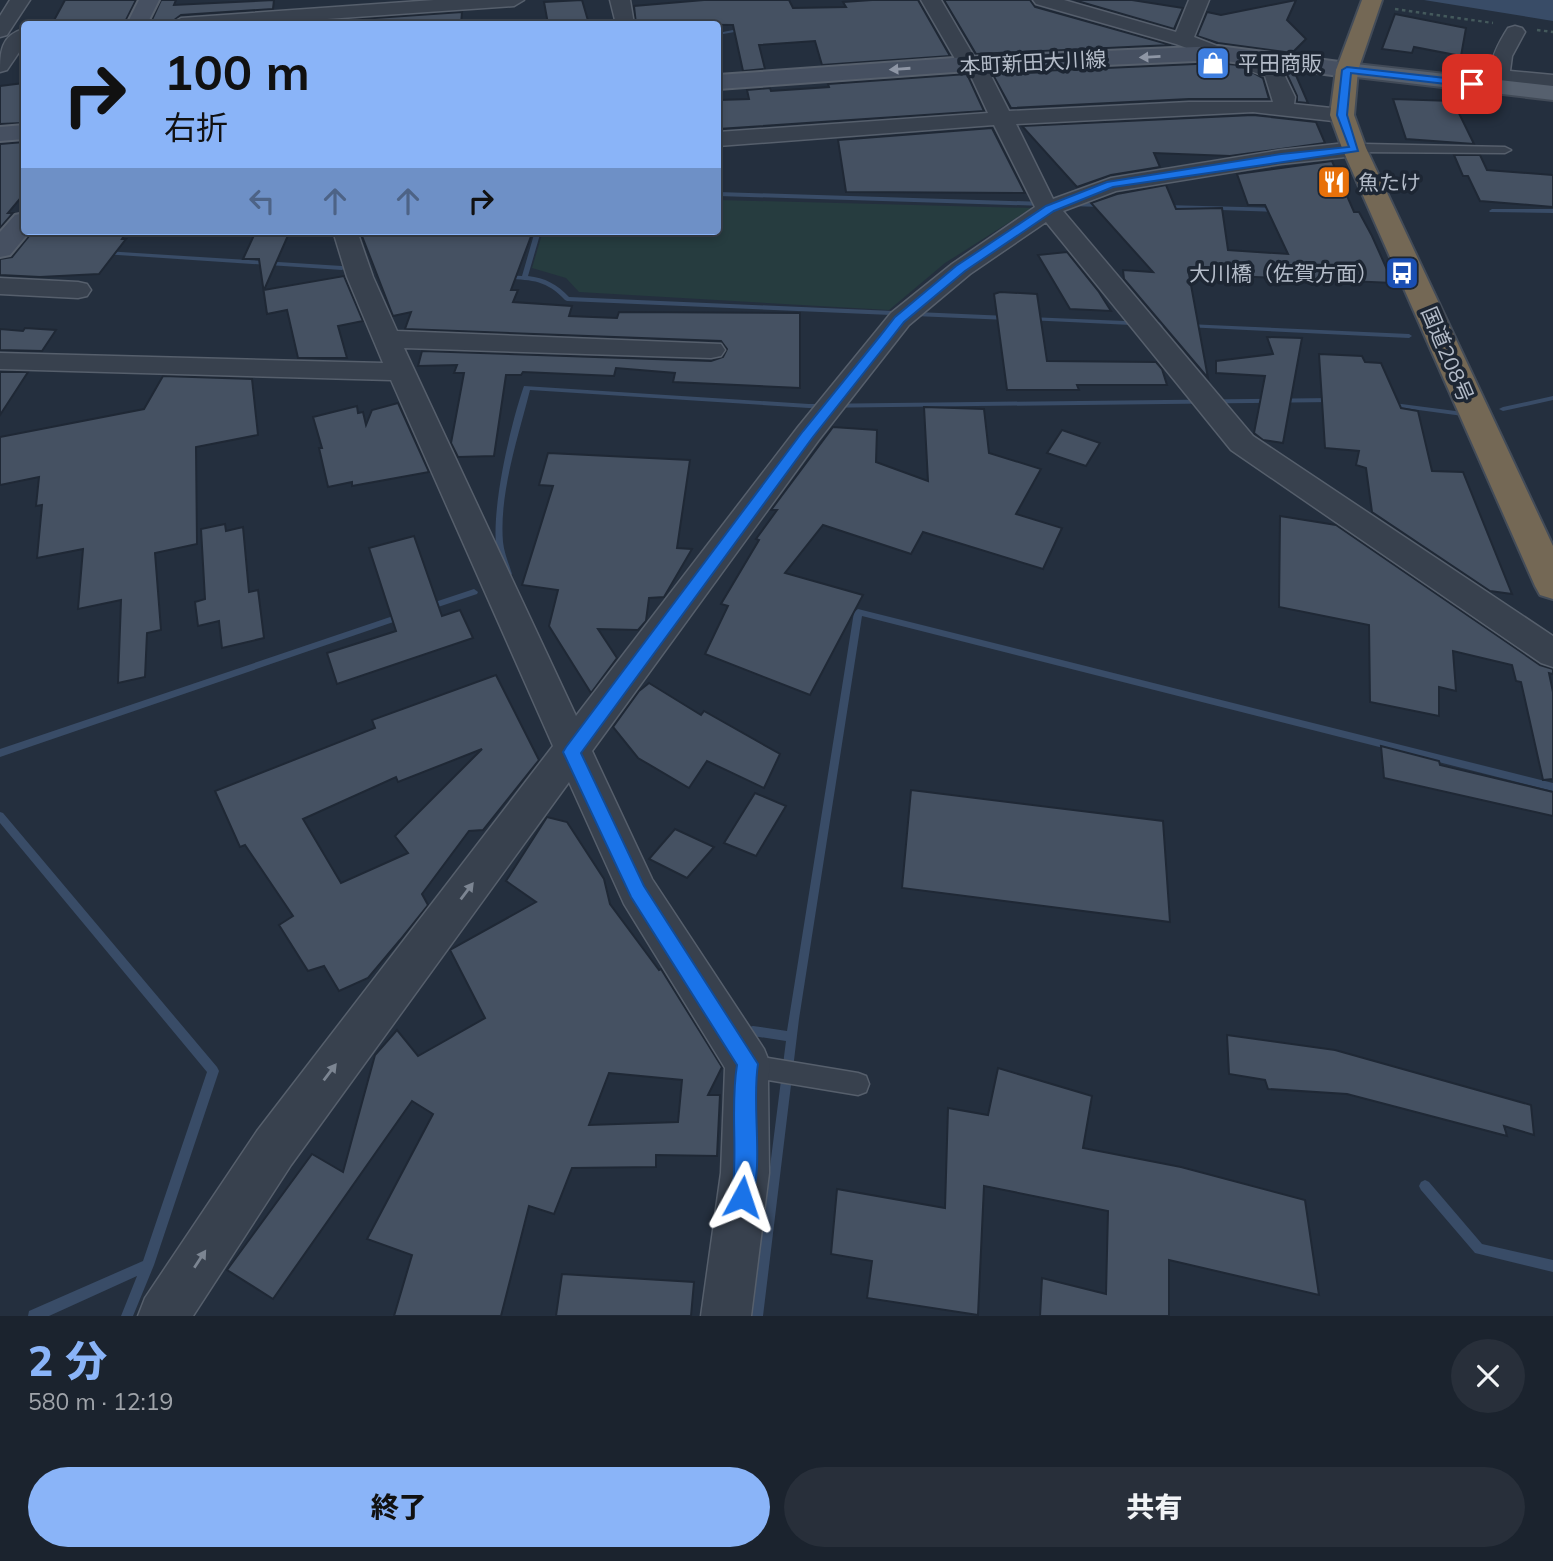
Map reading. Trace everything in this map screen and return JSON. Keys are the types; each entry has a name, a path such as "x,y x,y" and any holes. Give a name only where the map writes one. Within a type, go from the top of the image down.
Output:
{"highway":[{"name":"国道208号","path":"1379,3 1347,70 1342,115 1354,149 1418,284 1553,586"}],"main road":[{"path":"138,21 149,0"},
{"name":"本町新田大川線","path":"721,82 972,64 1218,53 1347,70"},
{"path":"1347,70 1553,93"},
{"path":"0,134 21,132"},
{"path":"0,249 21,224"}],"street":[{"path":"20,0 0,32 21,33"},
{"path":"218,21 468,1 514,0"},
{"path":"620,0 624,21"},
{"path":"931,0 1003,118 1043,202 1242,443 1553,654"},
{"path":"1043,0 1097,7 1218,53"},
{"path":"1183,40 1199,0"},
{"path":"1514,28 1502,56 1500,71 1504,77 1553,81"},
{"path":"0,66 21,36"},
{"path":"1248,58 1250,63 1274,72 1284,97 1283,108"},
{"path":"721,139 1003,118 1189,108 1283,108 1342,115"},
{"path":"163,1316 274,1147 808,434 900,319 961,269 1050,208 1111,185 1354,149"},
{"path":"346,235 360,276 401,372 572,752 638,891 747,1064 745,1173 726,1316"},
{"path":"0,286 78,290"},
{"path":"387,338 711,350"},
{"path":"0,361 401,372"}],"lane":[{"path":"1354,149 1505,150"},
{"path":"768,1069 858,1084"}],"path":[{"path":"1379,3 1514,28 1553,32"}],"green space":[{"path":"721,200 1032,208 945,263 889,310 579,292 566,278 532,268 542,235 721,235"}],"water":[{"path":"1424,0 1553,0 1553,21"}],"building":[{"path":"65,0 136,0 126,21 54,21"},
{"path":"161,0 176,0 174,5 274,0 273,9 181,15 173,21 151,21"},
{"path":"582,0 588,21 547,21 544,2"},
{"path":"704,0 789,0 793,8 846,7 843,2 918,0 950,56 822,65 815,41 759,45 765,69 743,71 733,25 721,25 721,21 636,21 634,6"},
{"path":"944,0 1030,0 1035,7 1171,45 976,54"},
{"path":"1074,0 1132,0 1183,8 1174,29"},
{"path":"1296,0 1287,20 1306,39 1292,53 1218,43 1197,36 1207,12 1221,15"},
{"path":"462,12 461,21 331,21"},
{"path":"1395,14 1466,28 1461,56 1414,47 1412,53 1382,49"},
{"path":"1218,63 1239,65 1263,78 1269,99 1189,99 1011,108 992,73"},
{"path":"1286,72 1295,73 1308,103 1297,102"},
{"path":"967,74 984,111 721,129 721,100 749,99 747,90 829,87 828,84"},
{"path":"21,83 21,123 0,124 0,86"},
{"path":"1393,99 1453,101 1474,144 1406,139"},
{"path":"1253,115 1316,122 1325,143 1230,156 1154,153 1160,167 1111,175 1077,187 1022,126"},
{"path":"992,128 1025,193 846,192 838,140"},
{"path":"21,142 21,198 8,213 13,213 0,228 0,144"},
{"path":"1454,155 1480,155 1487,170 1553,175 1553,207 1480,201 1468,176 1463,176"},
{"path":"1332,161 1354,212 1359,212 1393,283 1189,274 1208,378 1124,279 1123,270 1153,272 1091,203 1117,194 1166,185 1176,209 1222,208 1228,250 1288,254 1265,205 1248,205 1237,174"},
{"path":"30,235 124,235 122,239 126,239 99,274 40,277 0,275 0,259 12,257"},
{"path":"254,235 288,235 264,290 344,276 363,321 338,326 347,358 298,358 287,310 267,314 259,259 243,259"},
{"path":"362,235 532,235 511,290 518,290 513,302 572,306 569,316 617,318 619,312 800,313 800,388 673,382 675,373 616,368 614,376 523,372 521,375 506,375 494,456 458,457 451,443 464,373 454,373 457,365 418,366 422,351 711,361 723,357 727,349 721,341 405,329 411,312 393,316"},
{"path":"1067,252 1111,311 1070,309 1038,255"},
{"path":"994,294 1037,294 1047,361 1156,362 1162,369 1167,385 1077,385 1079,390 1007,390"},
{"path":"25,328 56,330 42,351 0,350 0,329 23,331"},
{"path":"1267,337 1302,338 1283,443 1263,440 1254,433 1265,376 1216,373 1216,361 1273,354"},
{"path":"1319,354 1362,356 1365,362 1381,363 1401,408 1418,411 1432,471 1463,472 1512,594 1490,591 1372,512 1366,468 1356,465 1359,451 1325,448"},
{"path":"0,372 28,372 0,415"},
{"path":"163,376 252,379 258,435 196,447 197,544 155,553 161,630 147,633 145,677 118,683 121,600 78,609 83,549 37,558 42,505 36,506 39,477 0,485 0,437 144,409"},
{"path":"398,403 429,472 352,486 352,482 328,487 319,448 322,448 313,417 357,406 358,413 363,412 366,425 372,410"},
{"path":"924,407 984,409 989,453 1041,469 1016,514 1062,528 1043,569 923,532 911,554 823,525 785,573 863,595 810,695 705,654 728,606 721,604 759,540 756,539 777,510 771,510 833,427 877,430 876,462 928,481"},
{"path":"1062,430 1100,443 1086,466 1047,453"},
{"path":"548,453 690,460 677,548 692,549 664,597 649,598 646,621 638,630 598,629 617,658 591,693 549,626 558,590 522,585 553,486 539,485"},
{"path":"1280,516 1336,525 1540,665 1553,669 1553,674 1549,673 1553,692 1553,779 1543,780 1521,682 1516,681 1512,665 1453,651 1456,691 1439,687 1439,716 1370,702 1369,625 1279,607"},
{"path":"225,524 226,531 243,527 249,592 258,590 264,638 222,648 219,621 198,626 195,602 205,599 201,529"},
{"path":"414,536 442,616 460,610 473,638 337,684 327,653 396,631 369,548"},
{"path":"496,675 539,760 483,830 469,831 422,894 428,905 368,978 339,991 324,966 308,971 279,925 293,916 245,845 240,847 215,791 375,728 372,720","holes":["482,749 395,836 408,853 341,883 303,819 396,777 398,782"]},
{"path":"649,683 701,715 704,711 780,754 764,788 707,761 689,788 638,758 613,727 639,691"},
{"path":"1381,746 1439,761 1440,765 1553,792 1553,816 1384,778"},
{"path":"911,790 1163,821 1170,922 902,888"},
{"path":"755,793 786,806 756,856 724,843"},
{"path":"547,817 567,822 604,879 610,904 659,970 661,969 722,1067 708,1095 720,1095 717,1156 656,1155 656,1167 572,1168 554,1214 529,1206 501,1316 394,1316 412,1255 367,1239 433,1114 412,1101 273,1299 227,1270 312,1154 343,1172 375,1055 397,1030 418,1056 485,1018 450,950 536,902 506,881","holes":["609,1073 682,1080 678,1122 589,1125"]},
{"path":"675,829 714,847 687,878 649,859"},
{"path":"1227,1035 1335,1050 1531,1105 1534,1135 1504,1126 1507,1136 1347,1094 1268,1089 1265,1080 1229,1074"},
{"path":"998,1068 1092,1096 1083,1148 1181,1167 1305,1200 1319,1295 1169,1260 1169,1316 1040,1316 1042,1278 1106,1294 1108,1211 984,1186 978,1315 867,1298 872,1261 831,1254 837,1189 945,1208 948,1108 988,1115"},
{"path":"562,1274 694,1282 691,1316 556,1316"}],"waterway":[{"path":"721,33 743,29"},
{"path":"721,194 1045,204"},
{"path":"0,197 21,195"},
{"path":"1069,205 1104,205"},
{"path":"1164,207 1279,210"},
{"path":"1492,211 1553,211"},
{"path":"524,278 537,235"},
{"path":"105,253 342,268"},
{"path":"506,277 524,278"},
{"path":"524,278 547,282 567,299 1008,318"},
{"path":"1029,319 1173,325"},
{"path":"1187,326 1409,336"},
{"path":"508,574 501,555 499,525 508,465 527,388 809,406 1333,400"},
{"path":"1503,409 1553,398"},
{"path":"1389,404 1463,414"},
{"path":"429,607 474,592"},
{"path":"757,1316 794,1019 858,612 1553,787"},
{"path":"0,753 402,616"},
{"path":"0,816 213,1071 148,1265"},
{"path":"753,1031 785,1036"},
{"path":"1425,1186 1479,1249 1553,1266"},
{"path":"34,1316 148,1265"},
{"path":"127,1316 148,1265"}],"place":[{"name":"平田商販","path":"1213,63"},
{"name":"魚たけ","path":"1334,182"},
{"name":"大川橋（佐賀方面）","path":"1402,273"}],"route":[{"path":"742,1197 747,1064 638,891 572,752 808,434 884,338 900,319 961,269 1050,208 1111,185 1354,149 1342,115 1347,70 1472,84"}]}
